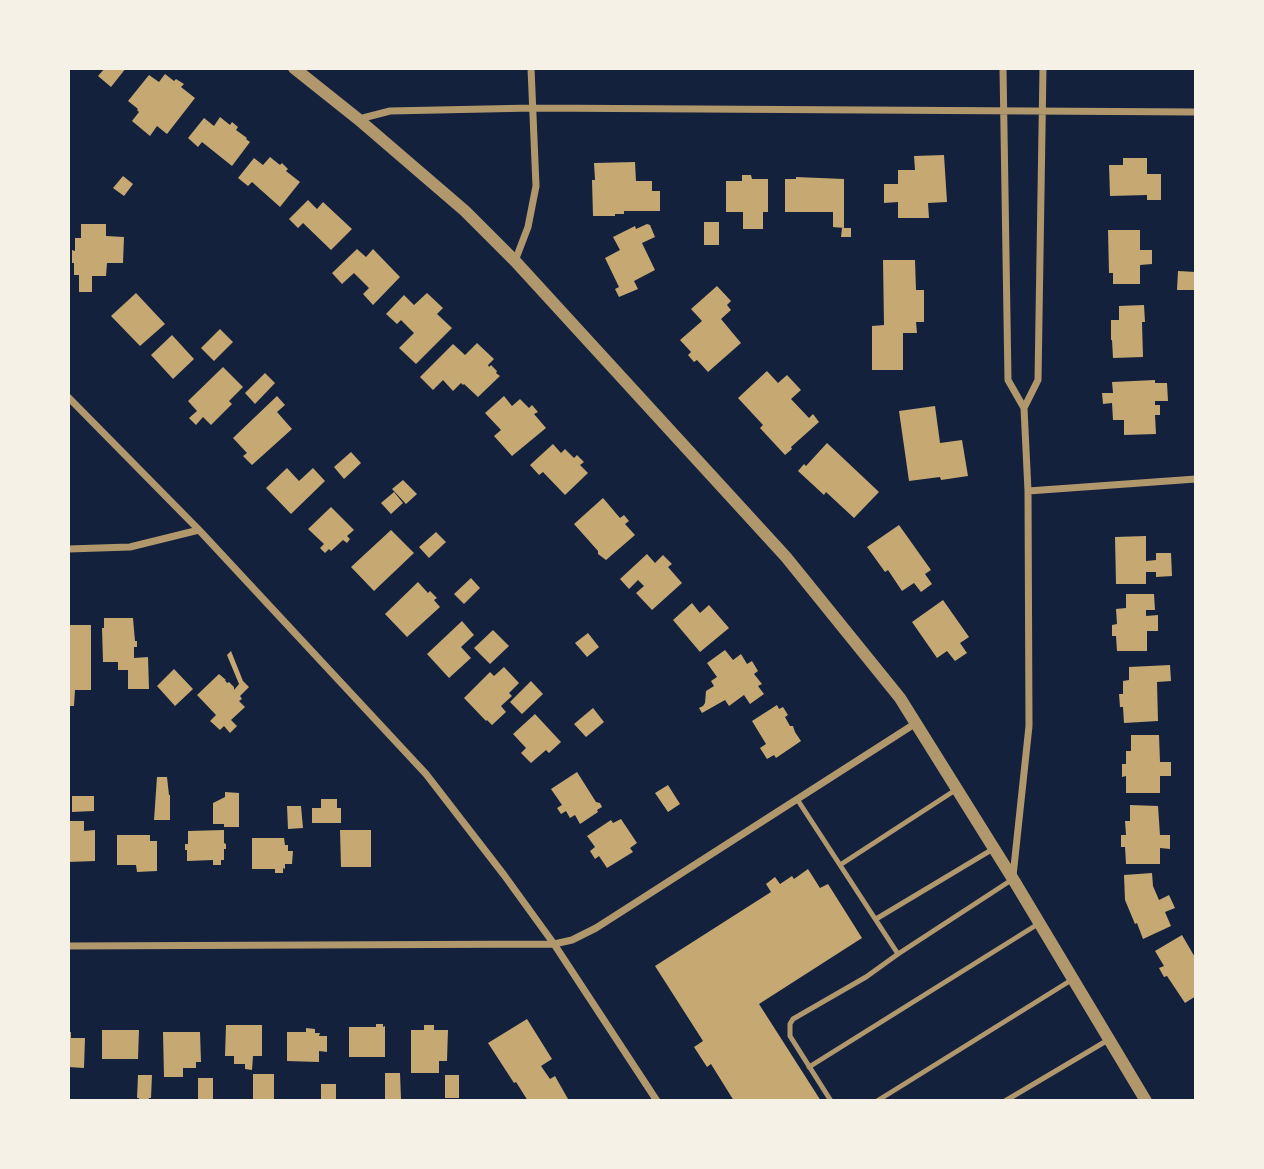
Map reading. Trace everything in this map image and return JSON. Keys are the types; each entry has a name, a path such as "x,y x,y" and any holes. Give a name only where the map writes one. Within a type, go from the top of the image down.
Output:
{"street":[{"path":"293,68 358,119 465,211 515,261 786,557 900,698 1013,879 1146,1101"},
{"path":"515,261 528,227 536,186 531,68"},
{"path":"1003,68 1008,380 1024,408 1028,491 1029,726 1013,879"},
{"path":"1024,408 1038,380 1043,68"},
{"path":"358,119 390,111 533,108 1196,112"},
{"path":"68,397 199,530 426,774 505,875 554,944 657,1101"},
{"path":"1028,491 1196,479"},
{"path":"68,549 130,547 199,530"},
{"path":"68,946 554,944 572,940 596,928 916,723"}],"lane":[{"path":"840,864 957,789"},
{"path":"797,799 898,954"},
{"path":"876,919 994,848"},
{"path":"831,1101 790,1036 793,1019 866,977 1013,879"},
{"path":"809,1067 1039,924"},
{"path":"877,1101 1073,979"},
{"path":"1005,1101 1109,1039"}],"building":[{"path":"105,68 126,68 111,87 98,76"},
{"path":"165,74 184,84 181,87 195,98 167,134 157,126 150,136 132,121 139,112 128,101 149,75 159,82"},
{"path":"220,117 230,125 232,122 238,127 236,130 250,142 232,166 202,142 198,147 188,138 204,118 214,126"},
{"path":"944,155 947,202 928,203 929,218 898,218 898,202 884,203 884,184 898,184 898,170 915,170 914,156"},
{"path":"270,157 280,165 282,163 288,169 286,171 300,182 280,207 252,182 248,186 238,178 254,158 263,165"},
{"path":"1123,158 1147,158 1147,174 1161,174 1161,200 1147,200 1147,195 1110,196 1109,165 1123,165"},
{"path":"635,162 636,181 652,181 652,191 660,191 660,211 624,211 624,214 615,216 593,216 594,163"},
{"path":"742,175 751,175 752,179 768,179 768,212 763,212 763,229 743,229 743,212 726,212 726,181 742,181"},
{"path":"123,176 133,184 124,196 113,188"},
{"path":"785,179 844,179 844,228 833,227 833,212 785,212"},
{"path":"308,200 317,209 323,202 352,229 331,250 303,223 298,228 289,219"},
{"path":"704,222 719,222 719,245 704,245"},
{"path":"81,224 106,224 106,236 124,237 123,263 107,263 106,276 92,276 92,292 79,292 79,275 74,275 72,263 75,238 81,238"},
{"path":"647,224 655,237 642,243 655,270 634,281 638,289 619,297 615,289 619,287 605,258 620,250 613,237 635,226 636,229"},
{"path":"842,228 851,228 851,237 841,237"},
{"path":"1108,230 1140,230 1140,250 1152,250 1152,264 1140,265 1140,284 1113,284 1113,273 1109,273"},
{"path":"357,249 366,257 373,249 400,277 373,305 363,294 369,288 354,273 342,284 332,273"},
{"path":"883,260 915,260 916,290 924,290 924,322 916,322 917,333 903,333 903,370 872,370 872,326 884,325"},
{"path":"1178,271 1196,272 1196,290 1177,290"},
{"path":"717,286 731,301 727,305 731,310 721,319 741,343 708,372 697,360 694,362 688,355 691,352 680,340 702,321 691,309"},
{"path":"136,293 165,324 140,346 111,316"},
{"path":"427,293 443,308 437,314 452,328 416,364 399,348 414,333 401,320 397,324 386,314 404,295 414,305"},
{"path":"1144,305 1143,357 1113,358 1111,320 1119,320 1119,306"},
{"path":"220,329 233,342 214,361 201,348"},
{"path":"172,335 194,359 173,379 151,355"},
{"path":"477,343 494,359 488,365 500,376 478,397 464,384 461,383 453,391 443,380 433,390 420,377 453,344 465,355"},
{"path":"223,367 243,387 229,401 232,404 211,425 203,417 196,425 189,418 197,411 188,401"},
{"path":"767,371 778,383 787,375 801,390 791,399 809,418 813,414 819,422 785,455 760,428 763,425 738,398"},
{"path":"265,373 275,383 255,404 245,393"},
{"path":"1155,380 1155,383 1167,383 1168,401 1155,401 1155,405 1160,405 1160,415 1155,415 1156,434 1124,435 1124,420 1113,420 1112,403 1103,404 1102,393 1113,393 1112,382"},
{"path":"277,396 285,405 277,412 292,429 252,465 243,456 247,453 233,438"},
{"path":"504,396 512,406 520,399 529,408 532,405 538,412 534,414 546,428 512,456 494,436 501,430 485,413"},
{"path":"935,406 940,443 962,440 968,476 909,481 899,411"},
{"path":"827,443 879,492 854,518 798,471"},
{"path":"553,444 561,453 565,449 574,458 577,455 584,462 580,465 588,473 565,495 543,472 539,475 530,465"},
{"path":"351,452 361,463 344,479 334,467"},
{"path":"287,468 299,481 313,468 325,481 291,514 266,488"},
{"path":"403,480 417,494 406,504 392,489"},
{"path":"394,492 403,503 391,514 381,503"},
{"path":"603,498 620,518 624,515 629,521 625,524 635,535 606,560 574,524"},
{"path":"331,507 354,530 347,536 350,539 347,543 343,540 325,553 320,548 324,544 308,529"},
{"path":"899,525 931,570 925,574 932,584 921,592 914,583 902,591 888,570 885,572 867,547"},
{"path":"391,530 414,553 374,591 351,567"},
{"path":"436,532 446,542 429,558 419,547"},
{"path":"1146,536 1146,561 1156,560 1156,553 1171,553 1172,576 1156,577 1156,572 1146,572 1146,584 1116,584 1115,537"},
{"path":"647,554 655,563 663,555 672,564 668,567 682,583 652,610 636,593 644,586 638,580 629,589 620,579"},
{"path":"471,578 480,588 464,604 454,594"},
{"path":"418,582 437,598 434,600 440,607 407,637 385,614"},
{"path":"1126,594 1154,594 1155,610 1146,610 1146,616 1158,615 1158,631 1147,631 1147,651 1117,651 1112,625 1117,624 1116,609 1126,608"},
{"path":"943,600 969,637 960,643 967,653 955,661 947,651 937,658 912,622"},
{"path":"692,603 700,613 709,605 729,628 700,652 673,620"},
{"path":"104,618 133,618 137,641 134,658 148,657 149,689 128,689 128,670 118,670 118,662 103,662"},
{"path":"462,621 474,635 461,647 471,658 449,678 427,654"},
{"path":"68,625 91,625 91,690 75,690 74,706 68,706"},
{"path":"493,630 509,646 490,664 474,648"},
{"path":"588,633 599,647 587,657 575,643"},
{"path":"725,650 733,660 741,654 747,664 752,661 758,671 754,674 762,684 758,686 764,694 750,704 744,695 729,706 725,700 702,713 699,708 705,703 706,691 714,686 711,681 717,677 707,663"},
{"path":"231,651 243,681 249,687 240,696 242,699 239,701 245,707 231,720 237,726 230,733 224,726 220,730 210,721 216,715 197,695 219,674 234,690 239,684 227,655"},
{"path":"1170,665 1171,681 1157,682 1158,721 1124,723 1119,694 1123,694 1123,681 1129,680 1129,667"},
{"path":"504,667 519,683 509,693 512,696 501,706 506,712 492,725 464,698 490,672 494,676"},
{"path":"174,669 193,689 175,706 157,686"},
{"path":"531,681 543,694 522,714 510,702"},
{"path":"777,705 779,709 783,707 788,715 785,717 801,741 776,758 774,755 767,759 760,748 766,744 752,721"},
{"path":"593,708 604,722 586,737 574,724"},
{"path":"535,714 561,742 549,753 546,750 531,763 521,753 526,748 513,734"},
{"path":"1131,735 1159,735 1160,762 1171,762 1171,776 1160,776 1160,793 1126,793 1126,776 1122,777 1122,764 1126,764 1126,751 1131,751"},
{"path":"577,772 602,807 580,824 575,815 570,818 566,811 561,814 557,808 562,805 551,789"},
{"path":"157,777 167,777 170,820 154,820"},
{"path":"668,785 680,804 668,812 655,793"},
{"path":"225,792 239,793 239,827 213,824 213,803 225,797"},
{"path":"72,796 94,796 94,811 72,812"},
{"path":"321,799 337,799 337,808 341,808 341,823 312,823 312,808 321,808"},
{"path":"1130,805 1158,806 1160,835 1170,835 1170,849 1160,848 1160,864 1126,864 1121,835 1126,835 1125,821 1130,821"},
{"path":"287,806 301,806 303,828 288,829"},
{"path":"621,819 637,843 630,848 633,852 607,868 599,856 595,859 590,851 595,847 587,836 611,820 613,823"},
{"path":"68,821 84,821 84,831 95,830 95,861 68,862"},
{"path":"224,830 226,849 221,865 213,865 213,860 187,861 185,844 188,844 188,831"},
{"path":"340,830 371,830 371,867 341,867"},
{"path":"117,835 150,835 150,841 157,841 157,871 137,872 136,865 117,865"},
{"path":"252,838 284,838 288,851 293,851 292,864 285,864 283,873 275,873 275,869 252,869"},
{"path":"808,869 820,888 828,884 862,938 759,1004 821,1101 734,1101 711,1064 707,1067 694,1047 703,1041 655,966 771,892 766,884 775,877 780,884 792,876 794,879"},
{"path":"1152,873 1153,886 1159,900 1169,895 1175,908 1165,912 1171,926 1143,939 1125,900 1124,875"},
{"path":"1182,935 1196,959 1196,996 1185,1003 1167,976 1164,977 1159,968 1164,966 1155,951"},
{"path":"527,1019 552,1059 541,1066 550,1079 555,1076 568,1099 565,1101 528,1101 488,1043"},
{"path":"376,1024 385,1026 385,1057 349,1057 349,1027 376,1027"},
{"path":"226,1025 262,1025 262,1056 253,1056 252,1070 245,1069 245,1064 234,1064 234,1056 225,1056"},
{"path":"424,1025 434,1025 434,1030 448,1030 447,1061 439,1061 439,1073 411,1073 411,1030 424,1030"},
{"path":"306,1028 315,1029 315,1033 320,1033 319,1036 327,1036 327,1052 319,1051 319,1062 287,1061 287,1032 306,1032"},
{"path":"102,1030 139,1030 138,1059 102,1059"},
{"path":"68,1032 71,1032 71,1038 85,1038 84,1068 68,1067"},
{"path":"163,1032 200,1032 201,1062 196,1062 196,1068 183,1068 183,1077 164,1077"},
{"path":"385,1073 400,1073 401,1099 385,1099"},
{"path":"253,1074 274,1074 274,1101 253,1101"},
{"path":"138,1075 152,1075 151,1098 148,1101 139,1101 137,1098"},
{"path":"445,1075 459,1075 459,1098 445,1098"},
{"path":"198,1078 213,1078 213,1101 198,1101"},
{"path":"321,1084 336,1084 336,1101 321,1101"}]}
